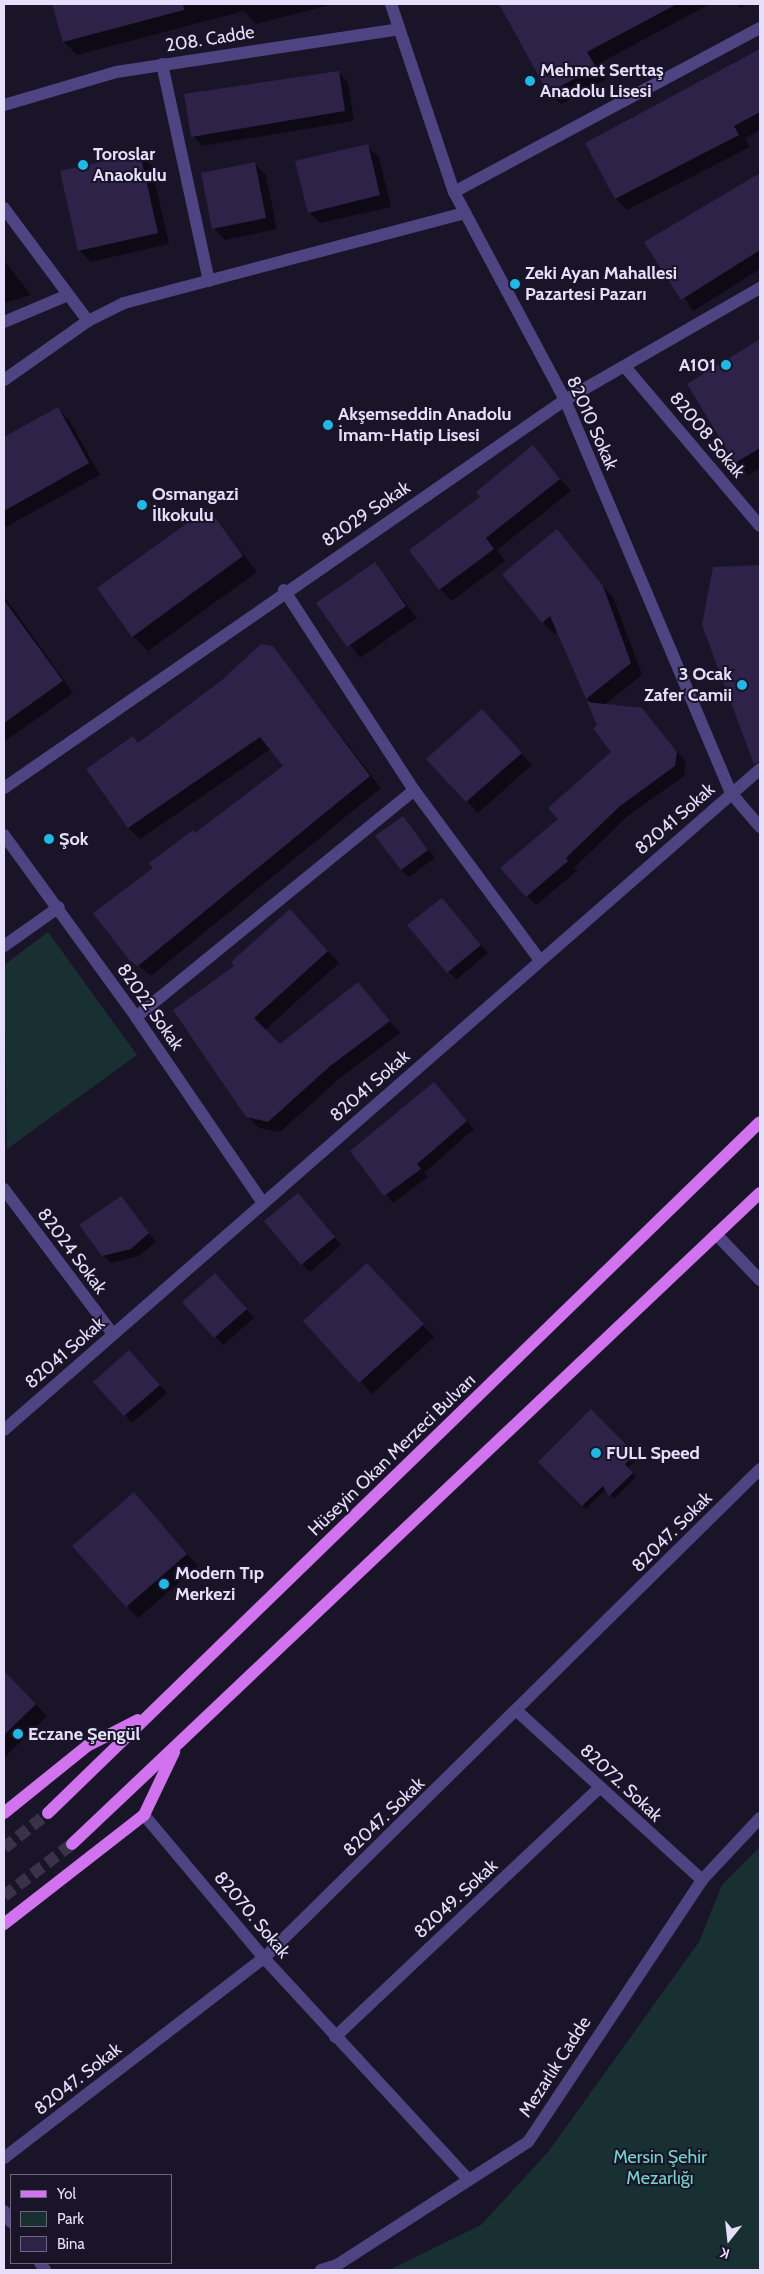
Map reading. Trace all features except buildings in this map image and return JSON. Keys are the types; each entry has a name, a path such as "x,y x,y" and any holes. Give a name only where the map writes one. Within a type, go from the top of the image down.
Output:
{"main road":[{"name":"Hüseyin Okan Merzeci Bulvarı","path":"48,1813 760,1122"},
{"path":"72,1844 760,1193"},
{"path":"4,1813 87,1746 149,1714"},
{"path":"4,1924 144,1815 176,1746"}],"street":[{"path":"391,4 400,29"},
{"path":"454,192 760,28"},
{"name":"208. Cadde","path":"4,105 116,72 400,29"},
{"name":"82010 Sokak","path":"400,29 454,192 565,400 731,793 760,827"},
{"path":"162,64 209,280"},
{"path":"4,208 88,321"},
{"path":"4,380 88,321 124,303 466,213"},
{"name":"82029 Sokak","path":"4,788 284,590 565,400 626,368 760,288"},
{"path":"4,322 68,294"},
{"name":"82008 Sokak","path":"626,368 760,526"},
{"path":"284,590 414,790 539,960"},
{"name":"82041 Sokak","path":"4,1430 539,960 760,769"},
{"path":"136,1017 414,790"},
{"name":"82022 Sokak","path":"4,834 59,907 263,1203"},
{"path":"4,946 59,907"},
{"name":"82024 Sokak","path":"4,1189 113,1334"},
{"path":"716,1234 760,1280"},
{"name":"82047. Sokak","path":"4,2158 264,1958 517,1711 760,1469"},
{"name":"82072. Sokak","path":"517,1711 702,1880"},
{"name":"82049. Sokak","path":"335,2037 600,1787"},
{"name":"82070. Sokak","path":"144,1815 264,1958 469,2180"},
{"name":"Mezarlık Cadde","path":"321,2270 338,2265 528,2142 702,1880 760,1818"}],"green space":[{"path":"48,932 137,1055 7,1149 4,965"},
{"name":"Mersin Şehir Mezarlığı","path":"760,1847 760,2270 389,2270 481,2225 548,2152 699,1942 722,1885"}],"tunnel":[{"path":"4,1848 48,1813"},
{"path":"4,1896 72,1844"}],"place":[{"name":"Mehmet Serttaş Anadolu Lisesi","path":"530,81"},
{"name":"Toroslar Anaokulu","path":"83,165"},
{"name":"Zeki Ayan Mahallesi Pazartesi Pazarı","path":"515,284"},
{"name":"A101","path":"726,365"},
{"name":"Akşemseddin Anadolu İmam-Hatip Lisesi","path":"328,425"},
{"name":"Osmangazi İlkokulu","path":"142,505"},
{"name":"3 Ocak Zafer Camii","path":"742,685"},
{"name":"Şok","path":"49,839"},
{"name":"FULL Speed","path":"596,1453"},
{"name":"Modern Tıp Merkezi","path":"164,1584"},
{"name":"Eczane Şengül","path":"18,1734"}]}
